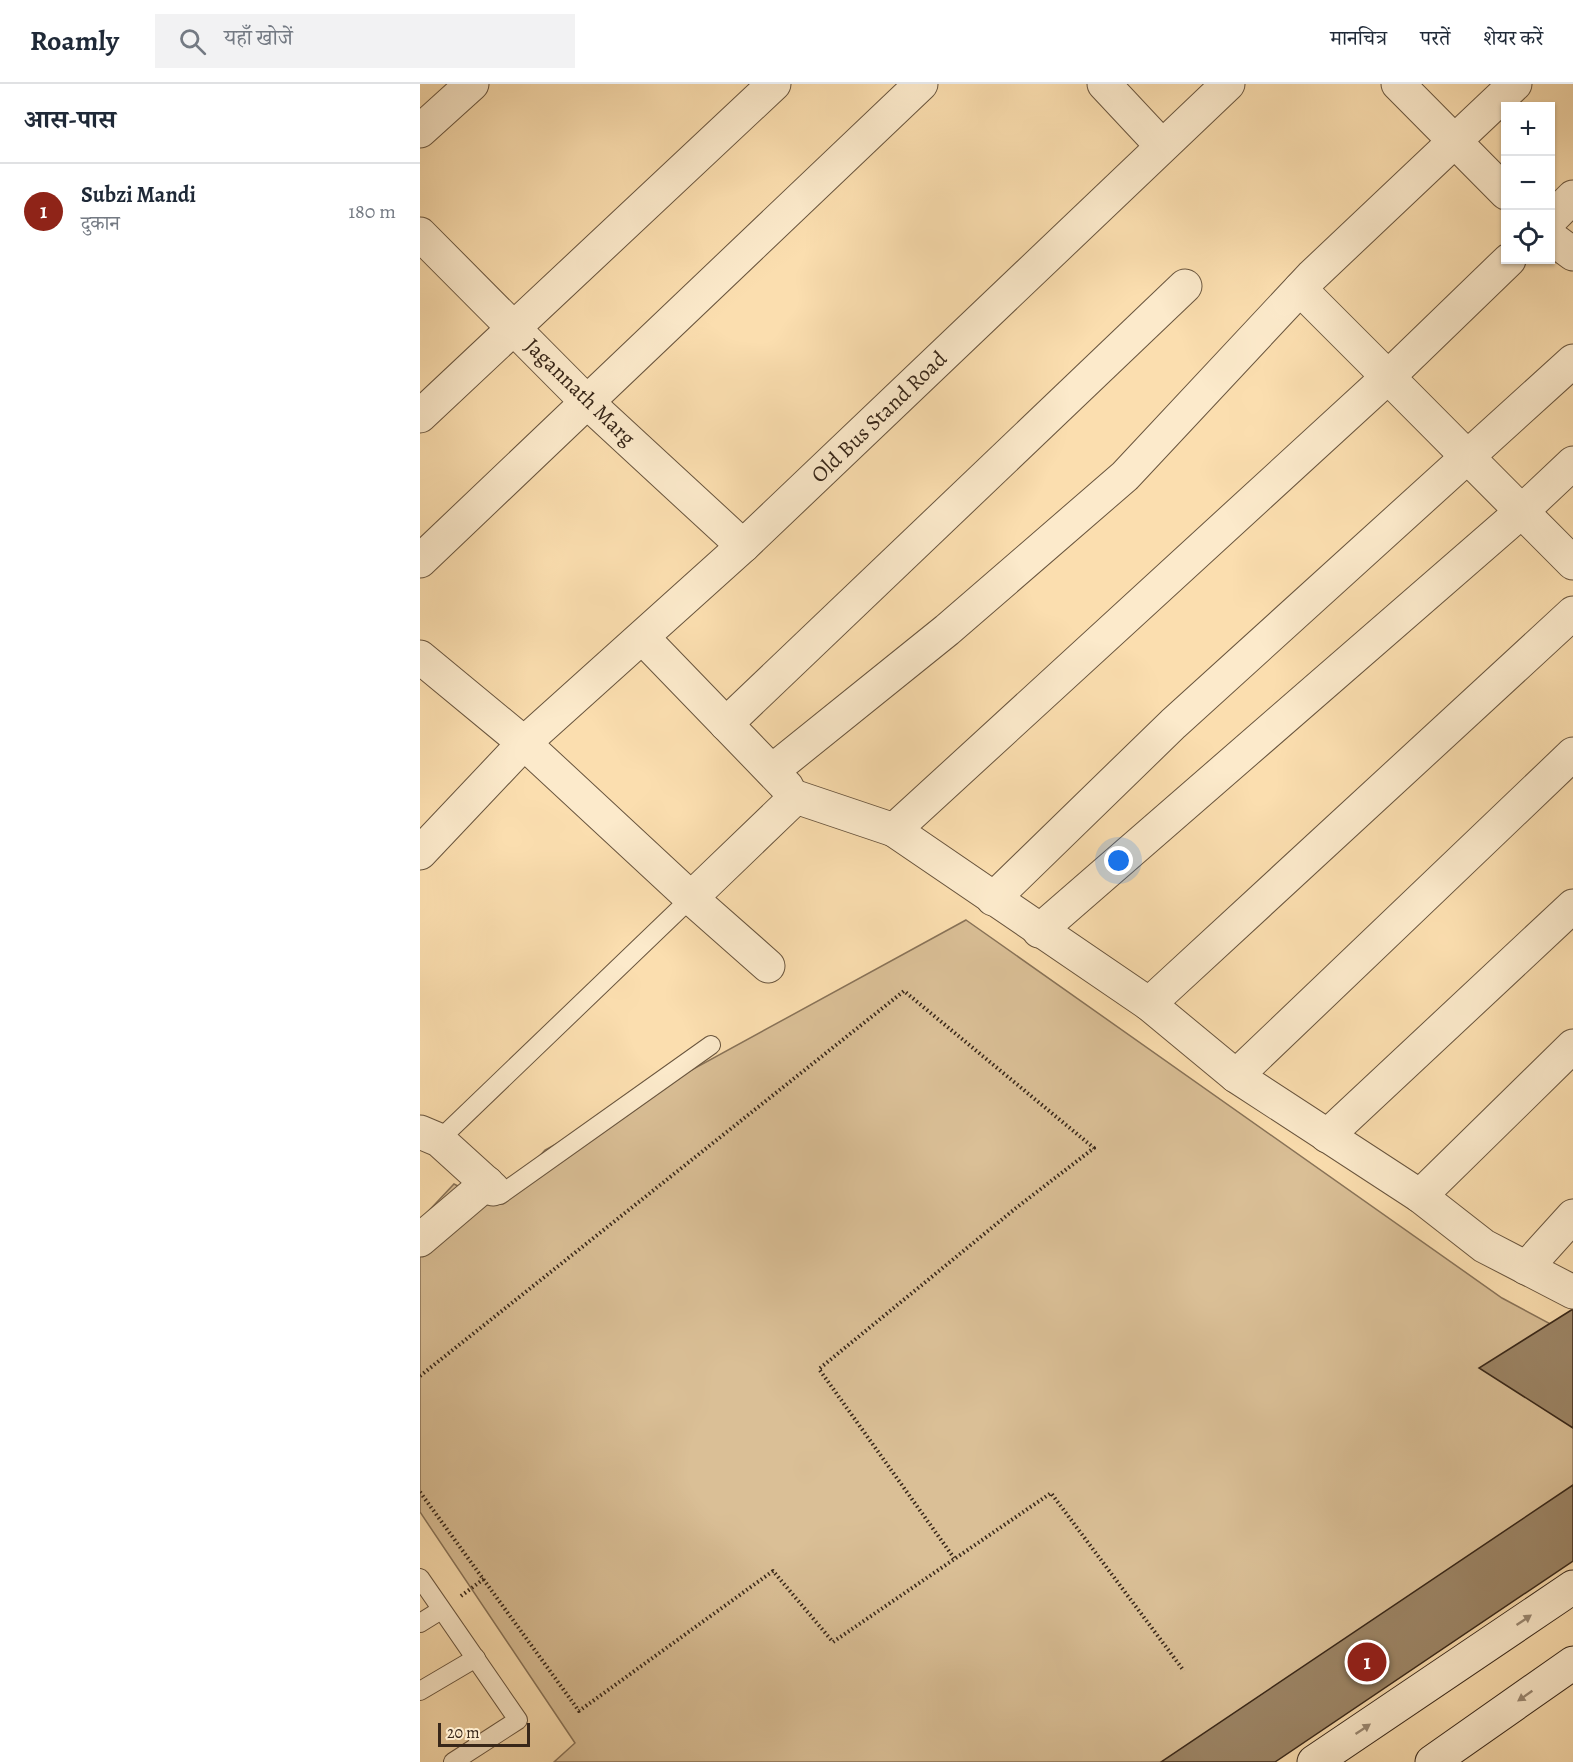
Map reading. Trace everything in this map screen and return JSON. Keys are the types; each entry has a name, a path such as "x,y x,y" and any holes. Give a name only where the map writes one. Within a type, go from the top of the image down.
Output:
{"street":[{"path":"420,131 472,84"},
{"path":"420,416 513,326 774,84"},
{"path":"420,561 921,84"},
{"path":"1104,84 1162,146"},
{"name":"Old Bus Stand Road","path":"420,853 524,743 743,546 1228,84"},
{"path":"1398,84 1501,188"},
{"path":"772,771 973,609 1125,476 1300,289 1515,84"},
{"path":"1555,215 1573,197"},
{"name":"Jagannath Marg","path":"420,234 588,402 743,546"},
{"path":"1555,240 1573,254"},
{"path":"894,830 1388,376 1505,264"},
{"path":"726,724 1185,286"},
{"path":"1300,289 1573,563"},
{"path":"993,899 1173,724 1573,361"},
{"path":"1039,931 1521,512 1573,463"},
{"path":"1149,1004 1573,613"},
{"path":"643,638 796,797 894,830 1149,1004 1236,1076 1420,1196 1484,1246 1573,1292"},
{"path":"420,657 524,743 768,966"},
{"path":"1236,1076 1573,754"},
{"path":"691,898 796,797"},
{"path":"1327,1136 1573,906"},
{"path":"1420,1196 1573,1046"},
{"path":"420,1240 490,1186 430,1136"},
{"path":"1526,1268 1573,1216"},
{"path":"1314,1762 1573,1587"},
{"path":"1432,1762 1573,1663"}],"lane":[{"path":"430,1136 691,898"},
{"path":"490,1186 500,1195 711,1045"},
{"path":"420,1578 518,1720 453,1762"},
{"path":"420,1623 441,1610"},
{"path":"420,1691 476,1658"}],"path":[{"path":"420,1376 904,990 1095,1148 1016,1208 819,1369 954,1558"},
{"path":"420,1492 579,1710 773,1571 833,1642 1051,1493 1184,1671"}],"shaded area":[{"path":"966,920 1502,1298 1573,1336 1573,1513 1203,1762 554,1762 575,1743 420,1512 420,1220 454,1184 495,1205 545,1150"}],"building":[{"path":"1573,1309 1573,1428 1479,1368"},
{"path":"1573,1485 1573,1561 1275,1762 1161,1762"}],"place":[{"name":"Subzi Mandi","path":"1367,1662"}]}
